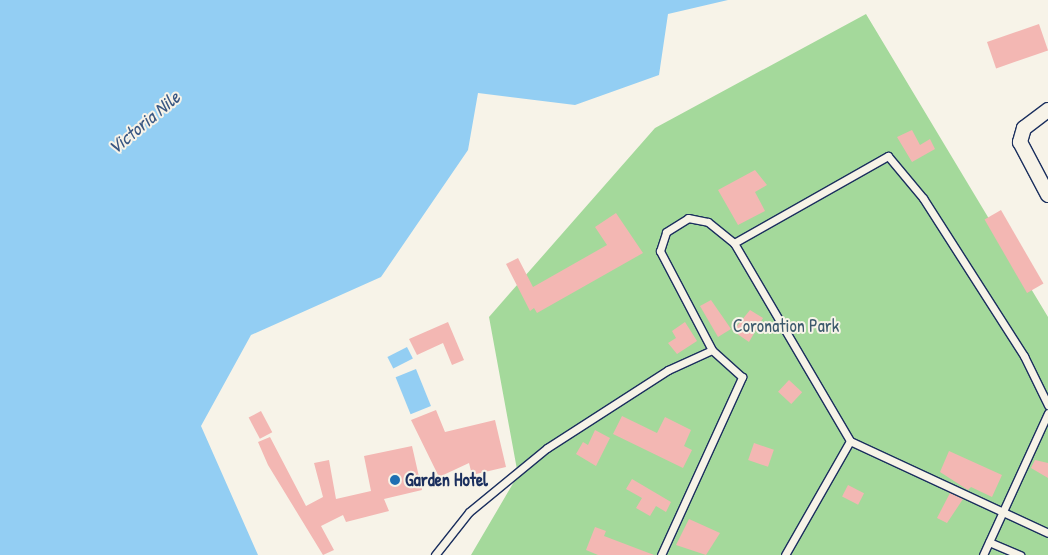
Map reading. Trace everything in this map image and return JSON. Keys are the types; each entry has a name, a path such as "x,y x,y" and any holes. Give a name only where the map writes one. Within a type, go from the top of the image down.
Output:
{"street":[{"path":"1048,110 1024,128 1020,142 1048,195"}],"lane":[{"path":"734,243 888,156 923,198 1014,340 1048,405"},
{"path":"661,555 742,377 712,350 660,251 666,232 688,218 708,222 734,243 850,441 1048,533"},
{"path":"435,555 469,512 547,448 668,370 712,350"},
{"path":"984,555 1048,413"},
{"path":"785,555 850,441"},
{"path":"990,542 1020,555"}],"green space":[{"name":"Coronation Park","path":"866,14 1048,317 1048,555 471,555 518,475 489,317 655,128"}],"water":[{"name":"Victoria Nile","path":"0,0 728,0 668,14 659,75 575,105 478,93 468,150 381,277 251,335 201,426 258,555 0,555"},
{"path":"407,347 413,359 393,369 387,357"},
{"path":"416,369 431,406 411,414 396,377"}],"building":[{"path":"1039,24 1048,51 996,68 987,42"},
{"path":"912,130 920,145 930,139 935,149 912,162 897,137"},
{"path":"755,170 767,185 755,192 765,211 738,225 718,190"},
{"path":"1001,210 1044,284 1027,293 985,220"},
{"path":"616,213 643,253 537,313 534,308 530,311 506,264 518,258 533,287 607,245 595,227"},
{"path":"711,300 731,329 718,337 700,306"},
{"path":"750,310 763,318 749,342 733,331"},
{"path":"448,322 464,360 452,365 443,343 417,355 409,339"},
{"path":"685,322 697,341 677,354 668,343 676,338 672,331"},
{"path":"789,380 802,392 791,404 778,392"},
{"path":"436,410 445,432 495,420 506,467 472,475 469,463 439,477 411,420"},
{"path":"261,411 272,432 260,439 249,418"},
{"path":"622,416 657,433 665,417 691,430 684,446 692,450 683,468 613,434"},
{"path":"595,430 610,438 596,466 576,454 583,442 588,445"},
{"path":"270,437 306,506 323,497 314,463 329,460 336,499 371,491 364,456 412,446 422,490 384,499 389,511 346,522 343,515 321,526 334,550 323,555 268,465 258,442"},
{"path":"754,443 774,450 768,467 748,460"},
{"path":"949,451 1002,475 992,497 971,487 968,490 940,472"},
{"path":"1035,460 1048,463 1048,478 1031,468"},
{"path":"632,479 671,502 666,512 656,506 650,516 636,508 642,498 626,489"},
{"path":"848,485 864,493 858,505 842,497"},
{"path":"950,493 963,499 947,523 937,518"},
{"path":"689,519 720,533 706,555 676,545"},
{"path":"595,527 606,531 604,536 654,555 598,555 586,550"}],"place":[{"name":"Garden Hotel","path":"395,480"}]}
